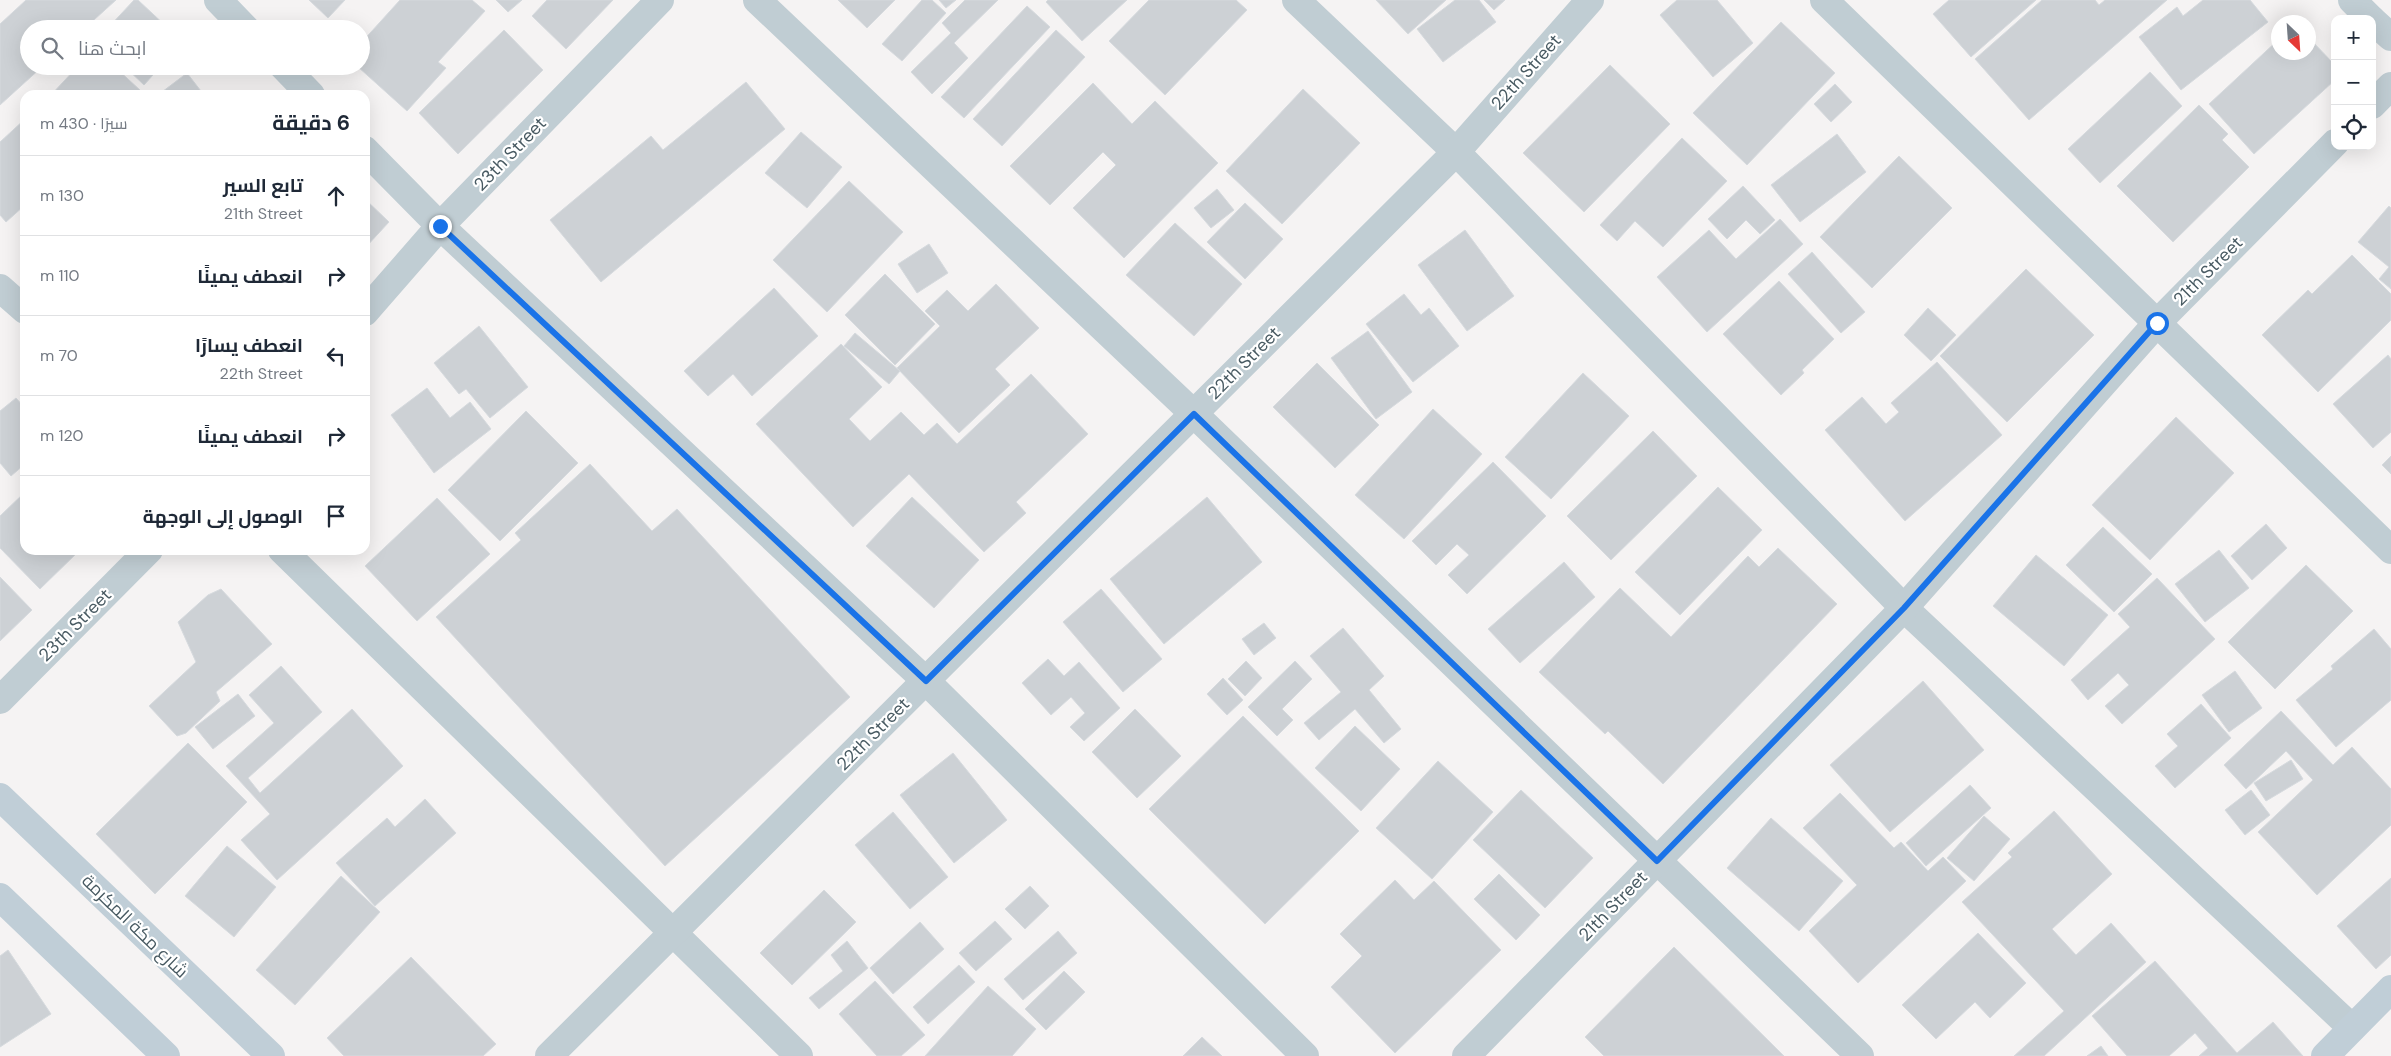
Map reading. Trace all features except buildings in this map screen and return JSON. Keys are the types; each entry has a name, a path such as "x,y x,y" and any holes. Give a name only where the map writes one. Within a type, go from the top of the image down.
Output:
{"main road":[{"name":"شارع مكة المكرمة","path":"0,797 271,1056"},
{"path":"0,897 166,1056"},
{"path":"2325,1056 2391,988"}],"street":[{"path":"218,0 237,20"},
{"name":"23th Street","path":"370,306 440,226 660,0"},
{"path":"757,0 1194,414 1860,1056"},
{"path":"1296,0 1456,152 1904,608 2352,1028"},
{"name":"22th Street","path":"549,1056 1456,152 1590,0"},
{"path":"1824,0 2391,550"},
{"path":"2352,0 2368,15"},
{"path":"2376,23 2391,37"},
{"path":"292,75 306,90"},
{"path":"2376,101 2391,86"},
{"name":"21th Street","path":"1466,1056 1904,608 2157,323 2331,147"},
{"path":"370,155 440,226 926,681 1305,1056"},
{"path":"0,288 20,306"},
{"name":"23th Street","path":"0,700 145,555"},
{"path":"287,555 799,1056"}],"route":[{"path":"440,226 926,681 1194,414 1657,861 1904,608 2157,323"}]}
